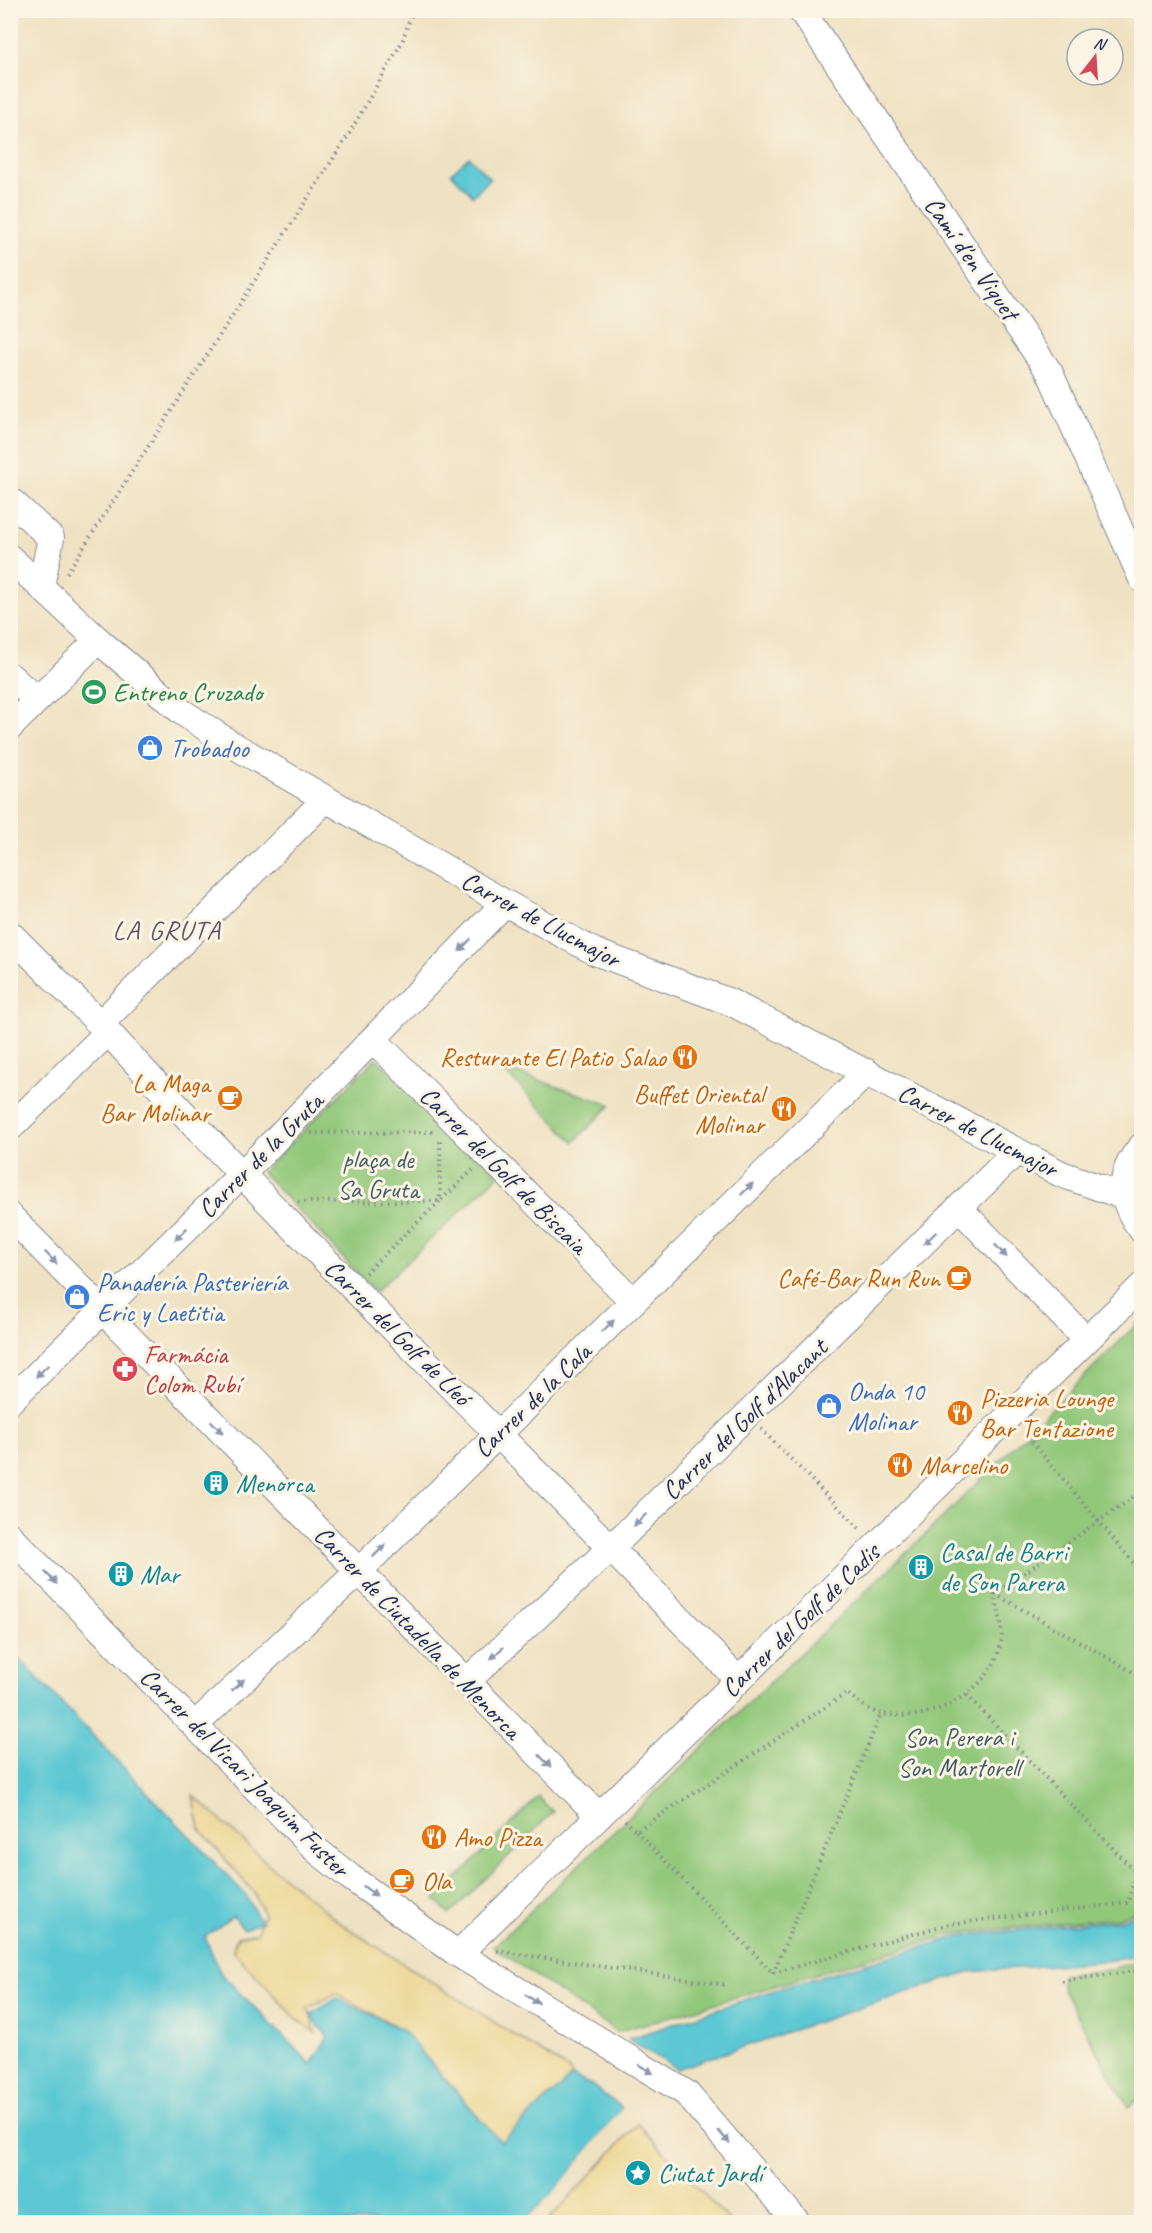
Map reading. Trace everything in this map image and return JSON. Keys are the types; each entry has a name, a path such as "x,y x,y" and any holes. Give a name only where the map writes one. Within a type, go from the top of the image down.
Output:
{"street":[{"name":"Camí d'en Viquet","path":"801,10 1050,373 1114,521 1142,579"},
{"path":"10,500 51,538 46,591"},
{"path":"1114,521 1142,532"},
{"name":"Carrer de Llucmajor","path":"10,558 98,640 182,712 326,799 506,903 595,952 730,1002 1061,1174 1123,1196"},
{"path":"10,727 98,640"},
{"path":"10,676 37,700"},
{"path":"10,1128 326,799"},
{"name":"Carrer de la Gruta","path":"10,1401 242,1174 506,903"},
{"name":"Carrer del Golf de Lleó","path":"10,934 101,1033 612,1547 738,1680"},
{"name":"Carrer del Golf de Biscaia","path":"374,1040 633,1301"},
{"name":"Carrer de la Cala","path":"195,1725 359,1571 867,1072"},
{"path":"1142,1146 1131,1157 1125,1176 1123,1196 1129,1214 1142,1230"},
{"name":"Carrer del Golf d'Alacant","path":"467,1681 612,1547 1016,1152"},
{"path":"960,1209 1086,1340"},
{"name":"Carrer de Ciutadella de Menorca","path":"10,1216 467,1681 605,1810"},
{"name":"Carrer del Golf de Cadis","path":"458,1954 1142,1286"},
{"name":"Carrer del Vicari Joaquim Fuster","path":"10,1536 315,1849 350,1877 458,1954 686,2093 797,2223"}],"path":[{"path":"46,591 349,134 402,42 413,10"},
{"path":"282,1133 440,1132 441,1201"},
{"path":"352,1286 489,1155"},
{"path":"269,1202 441,1201"},
{"path":"747,1416 876,1545"},
{"path":"1032,1442 1142,1573"},
{"path":"994,1594 1142,1491"},
{"path":"994,1594 1142,1677"},
{"path":"636,1831 847,1693 861,1705 881,1714 921,1713 967,1695 983,1681 997,1658 1001,1641 994,1594"},
{"path":"967,1695 1139,1874 1142,1880"},
{"path":"774,1973 881,1714"},
{"path":"605,1810 636,1831 774,1973"},
{"path":"774,1973 949,1924 1128,1903 1139,1874"},
{"path":"489,1950 728,1985"},
{"path":"1062,1981 1142,1971"}],"green space":[{"name":"plaça de Sa Gruta","path":"376,1058 499,1175 375,1292 262,1172"},
{"path":"500,1067 611,1105 574,1142"},
{"name":"Son Perera i Son Martorell","path":"1141,1320 1141,1909 1119,1918 952,1934 617,2032 493,1947 931,1529"},
{"path":"538,1797 553,1812 450,1914 435,1900"},
{"path":"1141,1961 1141,2097 1128,2107 1062,1988 1062,1975 1100,1971"}],"sand":[{"path":"193,1795 267,1863 343,1925 569,2070 572,2076 501,2142 401,2029 336,1993 308,2008 316,2033 295,2017 233,1951 237,1937 256,1933 264,1914 254,1893 200,1829"},
{"name":"Ciutat Jardí","path":"638,2124 730,2222 547,2222"}],"water":[{"path":"469,157 490,179 473,196 451,173"},
{"path":"10,1649 245,1894 261,1922 244,1929 233,1916 205,1937 221,1974 311,2064 328,2037 310,2015 337,1998 401,2029 501,2142 572,2076 591,2085 622,2108 554,2192 523,2222 11,2222"},
{"path":"1141,1912 1141,1955 1114,1960 968,1972 677,2069 628,2039 771,1991 959,1936 1121,1920"}],"pier":[{"path":"622,2108 624,2110 556,2194 527,2222 523,2222 554,2192"}],"place":[{"name":"Entreno Cruzado","path":"94,692"},
{"name":"Trobadoo","path":"150,748"},
{"name":"Resturante El Patio Salao","path":"685,1057"},
{"name":"La Maga Bar Molinar","path":"230,1098"},
{"name":"Buffet Oriental Molinar","path":"784,1109"},
{"name":"Café-Bar Run Run","path":"959,1278"},
{"name":"Panadería Pasteriería Eric y Laetitia","path":"77,1297"},
{"name":"Farmácia Colom Rubí","path":"125,1369"},
{"name":"Onda 10 Molinar","path":"829,1406"},
{"name":"Pizzeria Lounge Bar Tentazione","path":"960,1413"},
{"name":"Marcelino","path":"900,1465"},
{"name":"Menorca","path":"216,1483"},
{"name":"Casal de Barri de Son Parera","path":"921,1567"},
{"name":"Mar","path":"121,1574"},
{"name":"Amo Pizza","path":"434,1837"},
{"name":"Ola","path":"402,1881"},
{"name":"Ciutat Jardí","path":"638,2173"}],"district":[{"name":"LA GRUTA","path":"167,930"}]}
